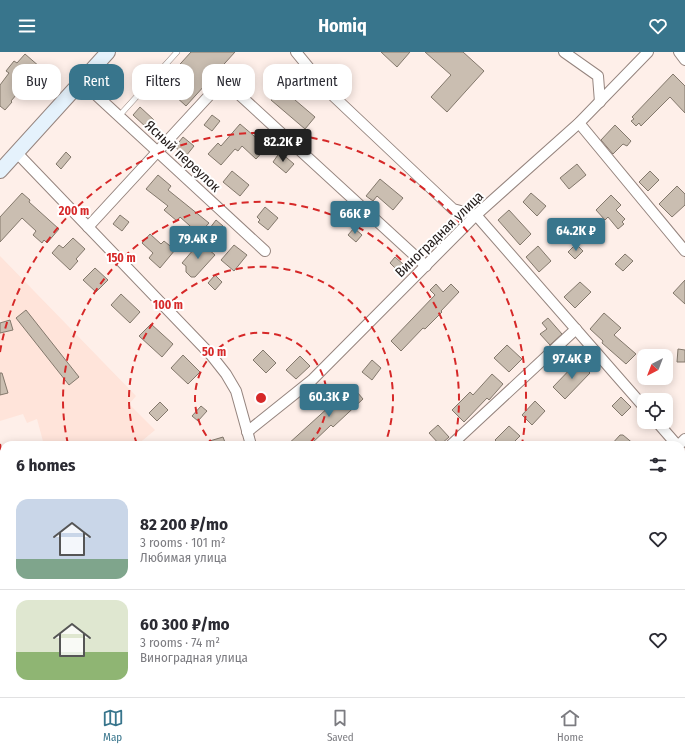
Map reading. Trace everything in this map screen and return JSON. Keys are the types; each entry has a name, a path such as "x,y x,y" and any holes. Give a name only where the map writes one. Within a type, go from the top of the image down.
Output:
{"main road":[{"path":"98,64 108,52"},
{"path":"0,171 69,96"}],"street":[{"path":"297,52 328,91 453,209 476,215 637,399"},
{"path":"564,52 598,76 600,102"},
{"name":"Виноградная улица","path":"247,432 312,380 476,215 579,123 648,52"},
{"path":"678,52 685,60"},
{"path":"88,227 217,87 231,87 426,266"},
{"name":"Ясный переулок","path":"101,100 265,251"},
{"path":"579,123 685,251"},
{"path":"17,153 211,355 226,374 236,391 250,441"},
{"path":"455,441 576,329"},
{"path":"663,429 674,441"}],"lane":[{"path":"118,116 177,52"}],"shaded area":[{"path":"0,256 136,396 129,404 155,430 142,441 43,441 37,419 27,423 23,414 0,421 0,323 2,322 0,318"}],"building":[{"path":"191,52 235,52 224,64 202,64 202,88 194,97 194,64 180,64"},
{"path":"381,52 410,52 397,67"},
{"path":"425,52 463,52 484,71 447,112 431,97 451,75"},
{"path":"25,54 37,64 12,64 12,102 5,110 0,106 0,85 9,73 6,71 14,61 17,63"},
{"path":"673,74 685,86 685,113 670,97 641,126 639,123 636,126 631,121 634,119 632,117"},
{"path":"179,100 191,100 186,106"},
{"path":"271,100 295,100 315,117 305,129"},
{"path":"140,107 154,120 147,128 133,115"},
{"path":"212,115 220,121 212,131 204,125"},
{"path":"240,124 267,147 256,159 242,146 238,151 235,149 221,165 208,154 218,143 221,146"},
{"path":"615,125 631,141 627,146 623,144 613,154 601,140"},
{"path":"183,137 194,146 186,156 175,147"},
{"path":"66,152 71,157 61,169 56,164"},
{"path":"280,152 294,164 286,173 273,162"},
{"path":"577,164 586,175 569,189 560,178"},
{"path":"232,171 249,185 240,196 223,182"},
{"path":"650,171 659,180 648,191 639,182"},
{"path":"158,175 171,186 168,190 209,223 199,234 180,217 177,221 164,210 168,206 146,189"},
{"path":"380,179 403,198 393,210 377,196 373,201 366,196"},
{"path":"677,186 685,194 685,205 672,217 659,204"},
{"path":"22,193 30,200 29,202 59,229 47,243 44,240 42,243 33,235 36,231 22,218 0,242 0,217"},
{"path":"531,193 546,206 537,216 523,202"},
{"path":"611,195 621,205 616,210 625,219 622,222 624,224 618,229 608,217 605,220 596,210"},
{"path":"265,207 278,218 268,230 258,222 260,220 257,217"},
{"path":"509,210 531,234 520,245 498,220"},
{"path":"120,215 129,222 122,231 113,224"},
{"path":"216,220 223,226 217,233 210,228"},
{"path":"354,228 362,235 356,242 348,235"},
{"path":"150,234 161,244 164,241 175,250 160,268 149,258 153,253 142,243"},
{"path":"73,238 85,249 76,259 78,261 70,270 52,253 59,245 63,248"},
{"path":"200,242 215,255 195,277 191,277 186,272 186,266 182,263"},
{"path":"576,244 583,251 575,259 568,252"},
{"path":"234,245 247,255 234,271 221,260"},
{"path":"538,246 551,261 539,272 526,257"},
{"path":"625,254 633,261 623,271 615,264"},
{"path":"395,257 403,264 397,270 390,263"},
{"path":"95,268 108,280 96,292 83,280"},
{"path":"215,275 222,282 215,290 208,283"},
{"path":"685,280 685,304 673,293"},
{"path":"580,282 591,292 575,308 564,297"},
{"path":"436,284 443,292 451,284 459,292 441,311 442,312 425,329 423,328 401,351 391,341 435,295 430,290"},
{"path":"121,294 140,312 130,323 111,305"},
{"path":"26,310 79,377 69,385 16,318"},
{"path":"604,313 621,328 614,335 636,354 626,364 602,343 603,341 590,329"},
{"path":"548,318 562,334 550,345 540,334 547,329 542,323"},
{"path":"10,320 13,330 0,333 0,323"},
{"path":"151,324 173,344 162,357 139,336"},
{"path":"507,345 522,359 509,372 494,358"},
{"path":"678,349 685,350 685,362 677,362"},
{"path":"263,350 276,363 266,373 253,360"},
{"path":"183,355 200,372 188,384 171,368"},
{"path":"300,356 310,366 296,379 286,370"},
{"path":"372,360 381,368 372,380 362,372"},
{"path":"578,361 590,373 565,399 553,387"},
{"path":"0,373 2,373 8,393 0,395"},
{"path":"492,374 503,384 489,400 487,398 464,422 452,410 470,392 473,395"},
{"path":"352,386 363,399 333,427 331,425 314,441 291,441"},
{"path":"621,397 631,407 622,416 612,406"},
{"path":"535,401 545,411 532,425 522,415"},
{"path":"160,402 168,410 157,421 149,413"},
{"path":"201,406 207,411 198,421 192,416"},
{"path":"438,425 449,437 444,441 436,441 429,433"},
{"path":"509,426 520,436 515,441 495,440"},
{"path":"620,435 623,435 630,441 615,441"},
{"path":"223,437 224,441 210,441"}]}
